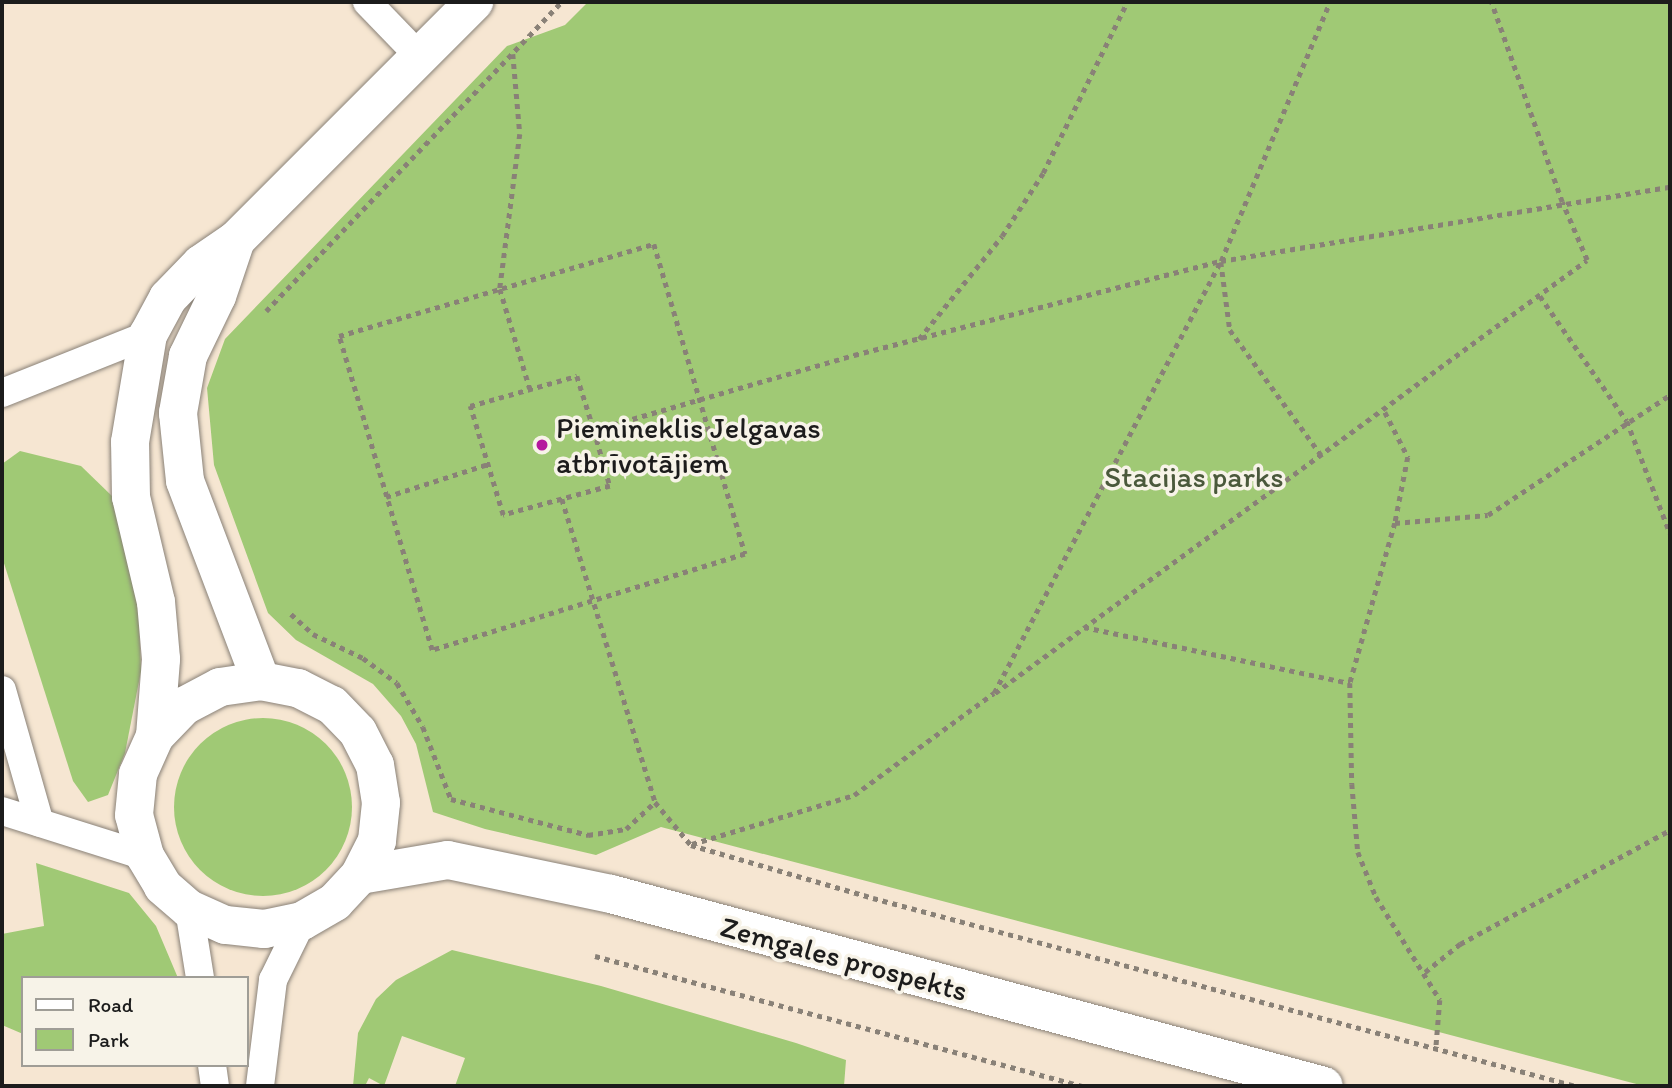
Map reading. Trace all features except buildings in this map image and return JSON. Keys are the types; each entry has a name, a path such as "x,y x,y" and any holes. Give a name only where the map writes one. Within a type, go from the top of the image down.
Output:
{"street":[{"path":"155,736 196,699 220,687 261,681 298,688 332,705 364,743 375,765 381,803 377,841 360,875 335,902 302,921 264,929 238,927 189,909 163,886 145,856 134,815 138,774 155,736 161,659 156,603 131,497 130,442 148,335 168,298 201,264 236,240 421,58 474,2"},
{"path":"236,240 217,296 188,356 177,413 185,481 261,681"},
{"name":"Zemgales prospekts","path":"360,875 448,860 611,894 1324,1086"}],"lane":[{"path":"368,2 421,58"},
{"path":"2,393 148,335"},
{"path":"2,690 40,823"},
{"path":"2,811 145,856"},
{"path":"189,909 200,976"},
{"path":"260,1086 273,980 302,921"},
{"path":"212,1067 215,1086"}],"path":[{"path":"261,316 561,2"},
{"path":"919,339 1002,236 1043,173 1127,2"},
{"path":"994,693 1221,261 1330,2"},
{"path":"691,845 854,795 1321,455 1385,412 1587,260 1562,202 1491,2"},
{"path":"513,54 520,134 500,289 530,389"},
{"path":"594,430 919,339 1221,261 1562,202 1670,187"},
{"path":"654,244 701,400 745,554 432,650 339,336 654,244"},
{"path":"1221,261 1230,330 1321,455"},
{"path":"1540,296 1627,421 1670,533"},
{"path":"577,376 594,430 610,486 503,515 470,406 577,376"},
{"path":"1395,523 1488,515 1670,395"},
{"path":"1385,412 1408,457 1395,523 1350,682 1358,852 1376,897 1440,1000 1436,1049"},
{"path":"386,497 488,464"},
{"path":"562,499 655,802 691,845 873,898 1576,1086"},
{"path":"287,611 313,634 363,658 397,683 424,727 451,799 588,835 626,829 655,802"},
{"path":"1084,627 1350,682"},
{"path":"1425,972 1460,944 1670,830"},
{"path":"595,956 1082,1086"}],"green space":[{"name":"Stacijas parks","path":"588,2 1670,2 1670,1086 1644,1086 661,827 596,855 485,829 433,812 416,744 401,716 373,684 296,640 268,613 214,465 207,388 225,339 507,46 565,25"},
{"path":"20,451 81,466 112,496 138,594 141,671 125,753 108,795 88,802 73,781 2,557 2,464"},
{"path":"263,718 297,724 326,744 346,773 352,807 346,841 326,870 297,890 263,896 229,890 200,870 180,841 174,807 180,773 200,744 229,724"},
{"path":"36,863 129,893 156,926 177,976 21,976 21,1033 2,1025 2,934 44,926"},
{"path":"452,950 601,986 846,1060 844,1086 455,1086 465,1058 402,1036 384,1086 369,1078 365,1086 353,1086 358,1033 376,999 396,980"}],"place":[{"name":"Piemineklis Jelgavas atbrīvotājiem","path":"542,445"}]}
